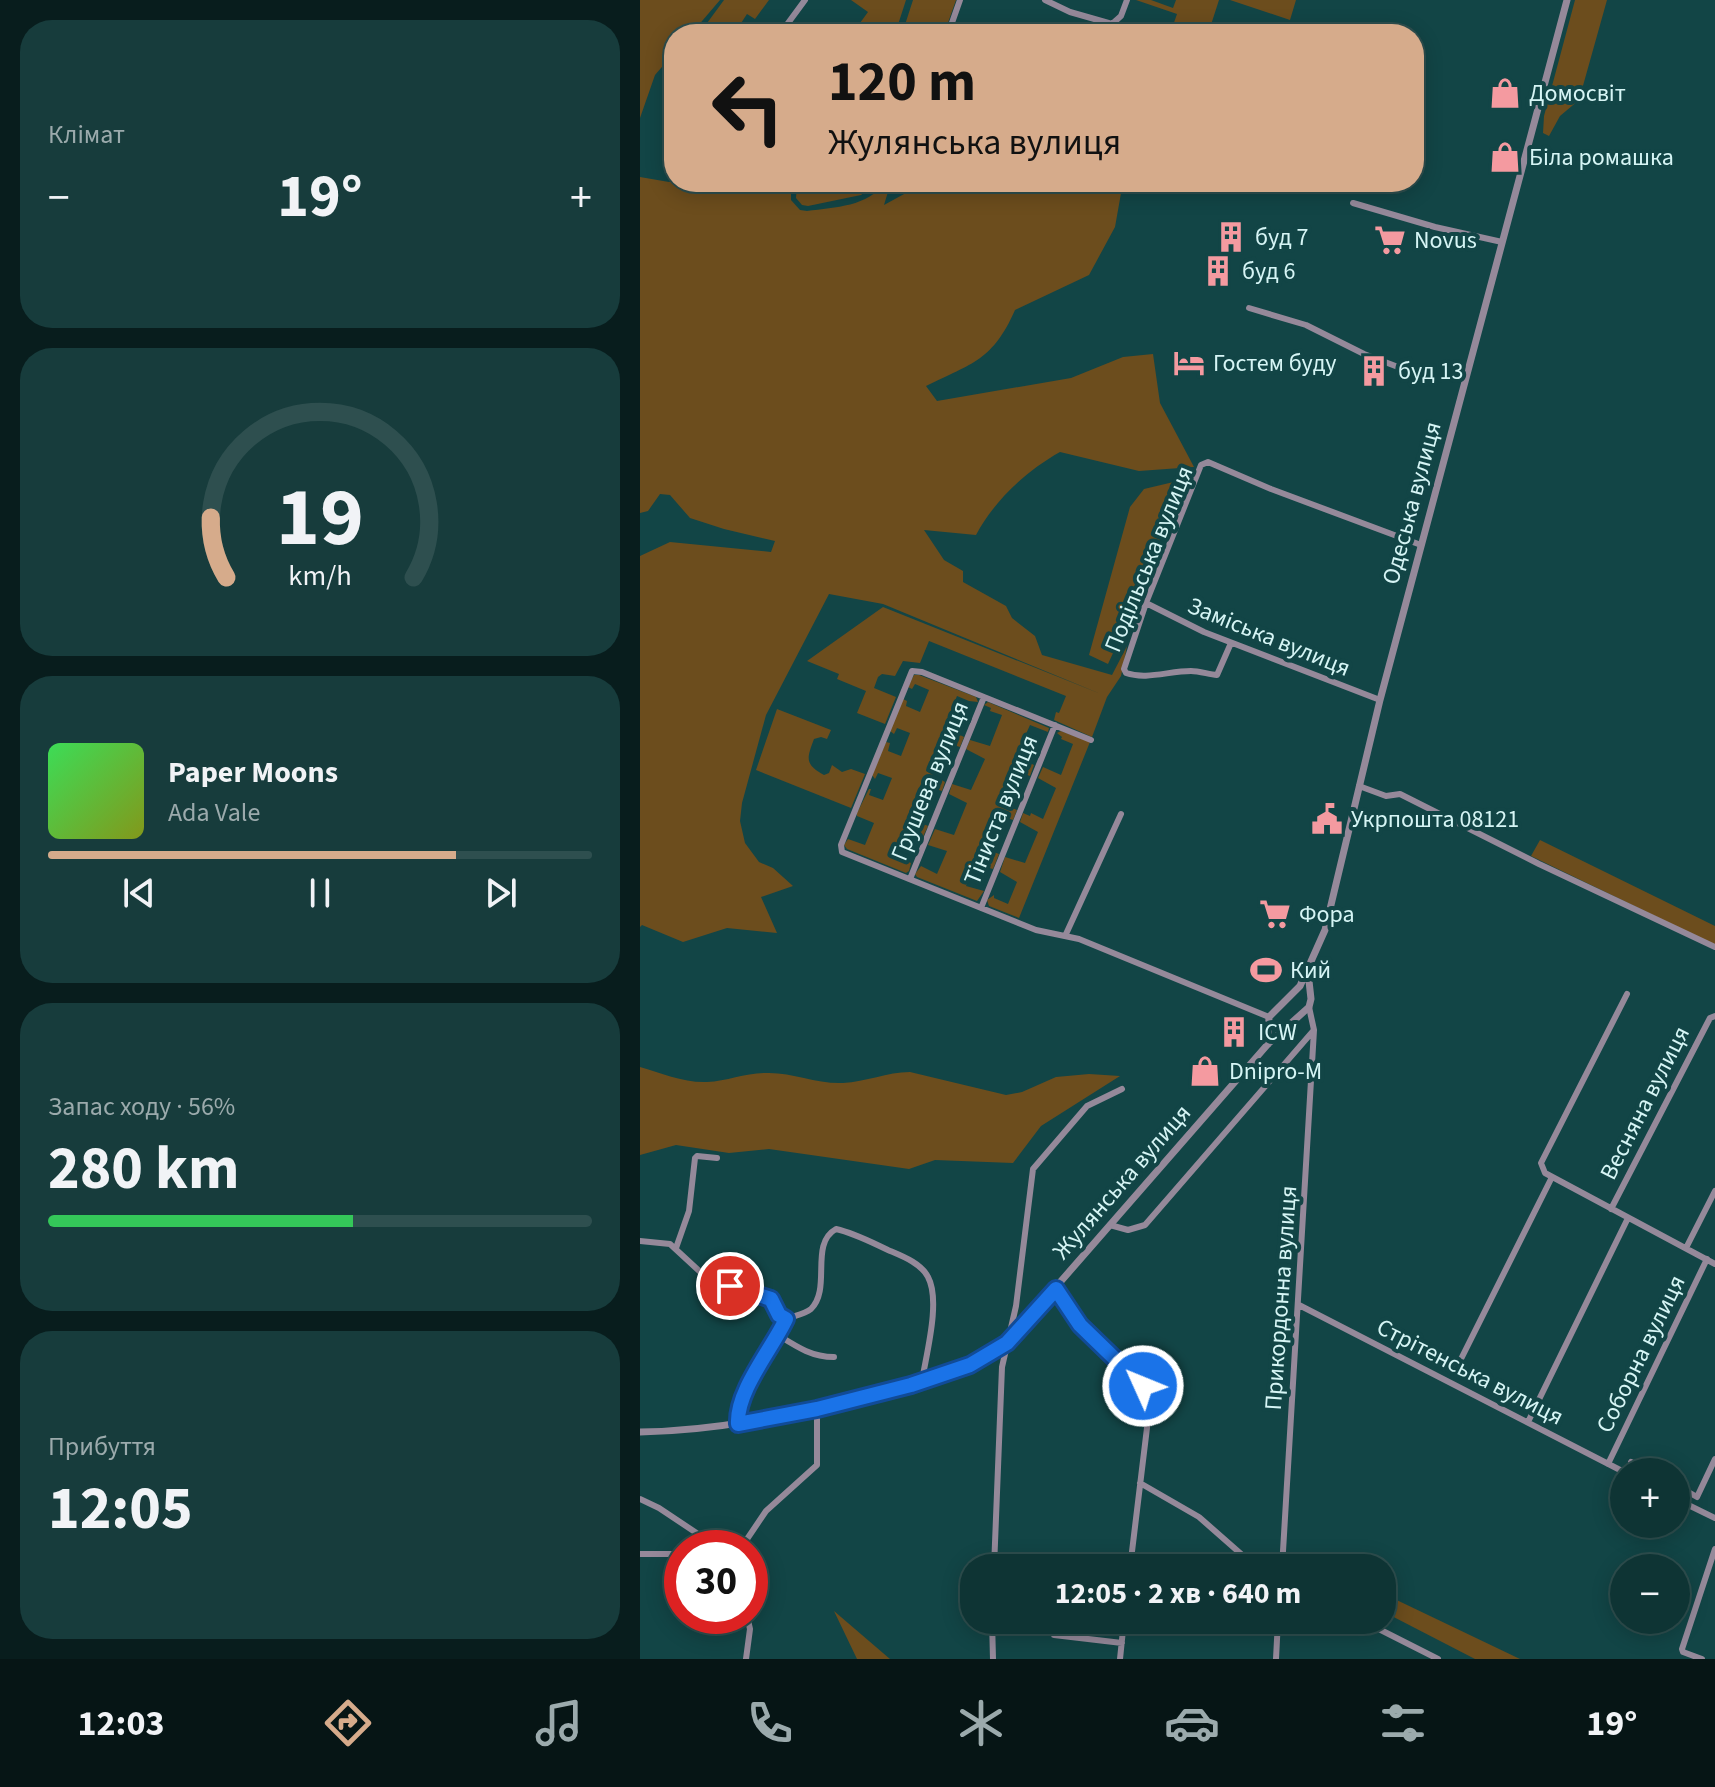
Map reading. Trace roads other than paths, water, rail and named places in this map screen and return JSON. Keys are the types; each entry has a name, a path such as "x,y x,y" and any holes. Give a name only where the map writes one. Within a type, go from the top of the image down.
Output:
{"street":[{"path":"787,24 805,0"},
{"path":"952,24 960,0"},
{"path":"1045,0 1070,12 1112,24 1121,16 1127,0"},
{"name":"Одеська вулиця","path":"1308,970 1327,919 1380,700 1567,0"},
{"path":"1353,203 1435,227 1502,242"},
{"path":"1249,308 1306,325 1364,354 1419,375"},
{"name":"Подільська вулиця","path":"1231,643 1217,675 1194,670 1149,674 1140,678 1126,673 1124,669 1146,603 1201,465 1208,462 1421,545"},
{"name":"Заміська вулиця","path":"1146,603 1231,643 1380,700"},
{"path":"1091,740 922,672 912,671 841,845 842,852 1036,930 1066,934 1269,1020 1273,1028 1283,1030"},
{"name":"Грушева вулиця","path":"910,879 984,697"},
{"name":"Тіниста вулиця","path":"981,908 1055,725"},
{"path":"1359,786 1386,796 1400,794 1715,947"},
{"path":"1066,934 1121,814"},
{"path":"1268,1044 1269,1020 1297,992 1308,970"},
{"path":"1308,970 1309,1007"},
{"path":"1297,992 1304,991 1310,995"},
{"path":"1627,994 1541,1163 1551,1179 1715,1264"},
{"name":"Жулянська вулиця","path":"640,1432 738,1424 817,1409 970,1365 1007,1343 1268,1044 1309,1007"},
{"name":"Прикордонна вулиця","path":"1283,1554 1314,1030 1309,1007"},
{"name":"Весняна вулиця","path":"1611,1209 1710,1018 1715,1016"},
{"path":"1110,1225 1128,1230 1145,1225 1314,1030"},
{"path":"995,1554 1002,1367 1016,1306 1033,1169 1087,1106 1122,1089"},
{"path":"676,1248 689,1211 695,1158 717,1158"},
{"path":"1455,1371 1551,1179"},
{"path":"1686,1248 1715,1191"},
{"path":"1528,1422 1628,1218"},
{"path":"738,1424 737,1414 742,1397 786,1319 810,1310 817,1299 824,1241 836,1229 898,1254 928,1275 933,1289 933,1305 922,1381"},
{"path":"640,1241 663,1243 676,1248 709,1280 771,1299 779,1315 786,1319"},
{"name":"Соборна вулиця","path":"1608,1464 1707,1259"},
{"path":"1056,1289 1080,1325 1148,1393 1150,1413 1132,1554"},
{"name":"Стрітенська вулиця","path":"1299,1305 1608,1464"},
{"path":"778,1335 801,1350 834,1357"},
{"path":"753,1530 766,1511 817,1465 817,1409"},
{"path":"1690,1493 1697,1497 1715,1459"},
{"path":"1140,1483 1199,1517 1241,1554"},
{"path":"640,1499 692,1530"},
{"path":"1690,1506 1715,1518"},
{"path":"1702,1659 1682,1649 1715,1549"},
{"path":"640,1554 664,1554"},
{"path":"746,1659 749,1634"},
{"path":"992,1634 993,1659"},
{"path":"1120,1659 1123,1634"},
{"path":"1276,1659 1277,1634"},
{"path":"1389,1634 1438,1659"},
{"path":"1054,1635 1122,1643"}],"place":[{"name":"Домосвіт","path":"1505,93"},
{"name":"Біла ромашка","path":"1505,157"},
{"name":"буд 7","path":"1231,237"},
{"name":"Novus","path":"1390,240"},
{"name":"буд 6","path":"1218,271"},
{"name":"Гостем буду","path":"1189,363"},
{"name":"буд 13","path":"1374,371"},
{"name":"Укрпошта 08121","path":"1327,819"},
{"name":"Фора","path":"1275,914"},
{"name":"Кий","path":"1266,970"},
{"name":"ICW","path":"1234,1032"},
{"name":"Dnipro-M","path":"1205,1071"}]}
